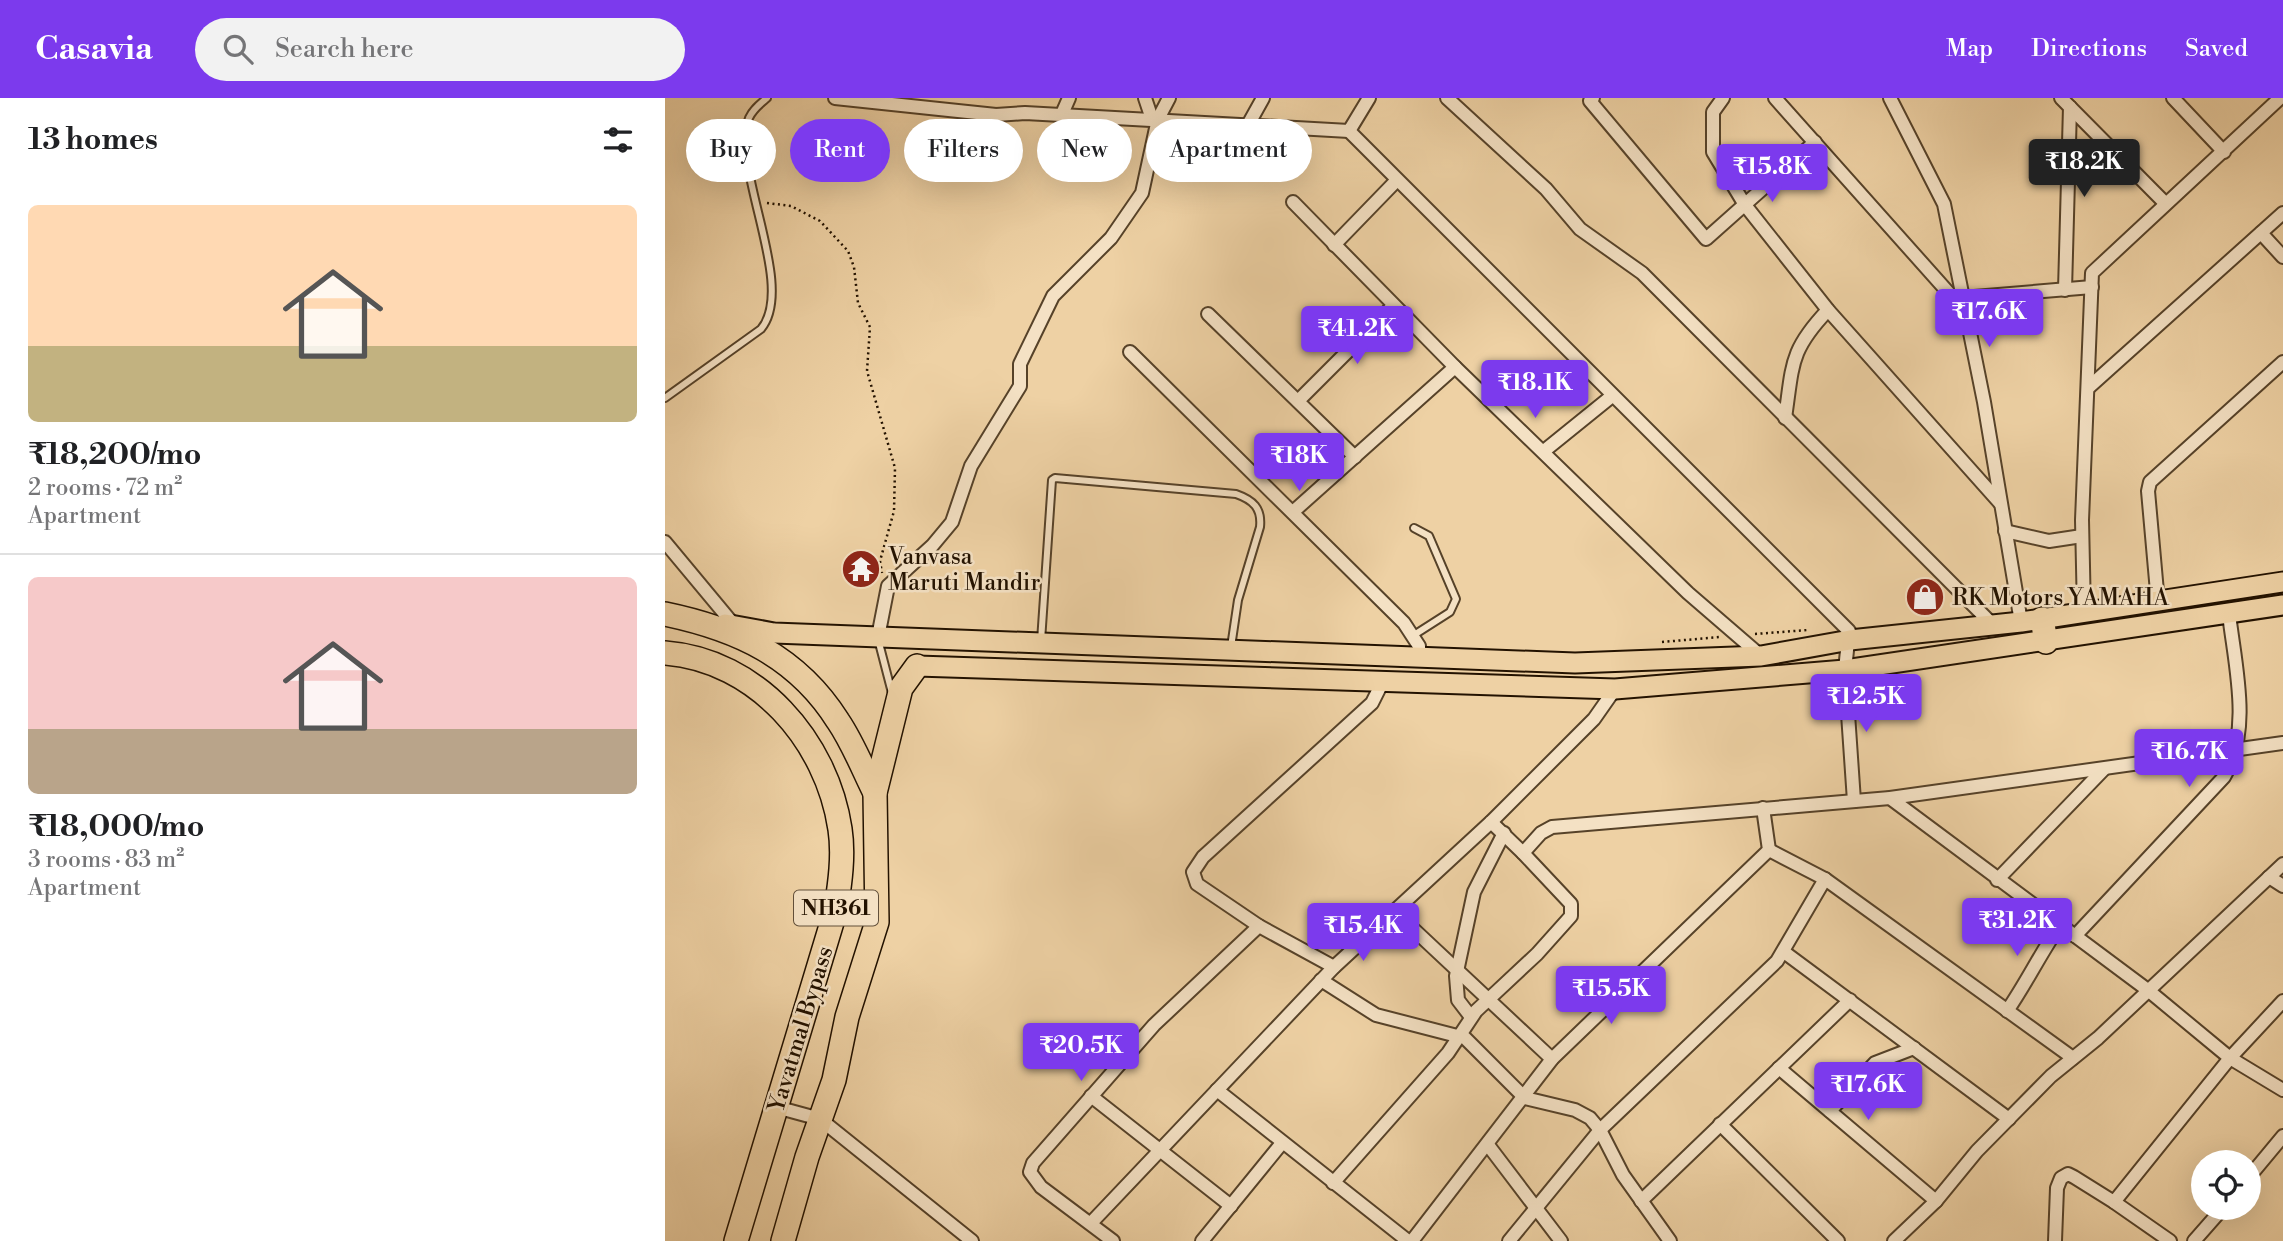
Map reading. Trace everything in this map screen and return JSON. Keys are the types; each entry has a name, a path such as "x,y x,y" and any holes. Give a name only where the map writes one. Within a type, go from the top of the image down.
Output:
{"highway":[{"path":"665,614 733,632 780,659 797,673 839,721 875,793"},
{"name":"Yavatmal Bypass","path":"665,653 718,666 760,689 789,716 812,748 831,790 841,830 841,869 836,909 736,1241"},
{"path":"665,665 697,660"},
{"path":"783,1241 834,1080 847,1017 877,922 875,793 901,688 917,666"}],"main road":[{"path":"917,666 1615,689 1845,670 2037,628 2084,613 2283,582"},
{"path":"665,614 774,633 1575,663 1761,656 1850,640 1993,625 2037,628 2229,614 2283,604"}],"street":[{"path":"835,98 971,113 1155,119"},
{"path":"961,98 971,113"},
{"path":"1062,114 1069,98"},
{"path":"1145,98 1155,119"},
{"path":"1155,119 1169,98"},
{"path":"1251,119 1263,98"},
{"path":"1349,131 1369,98"},
{"path":"1447,98 1546,189 1580,229 1642,273 1993,625"},
{"path":"1723,98 1713,112 1713,152 1745,205 1828,310 2001,503"},
{"path":"1775,98 1963,304"},
{"path":"1890,98 1944,204 2005,531 2037,628"},
{"path":"2172,98 2224,152"},
{"path":"2084,613 2082,536 2094,268 2280,98"},
{"path":"1591,99 1706,239 1815,142"},
{"path":"2064,289 2065,102"},
{"path":"2065,102 2165,203"},
{"path":"1312,129 1349,131 1612,396 1843,623 1849,631 1850,640 1845,670 1854,801"},
{"path":"878,637 888,586 932,546 952,522 971,466 1020,386 1020,364 1053,296 1111,238 1131,213 1146,178"},
{"path":"1334,245 1397,180"},
{"path":"1293,202 1455,368 1688,593 1761,656"},
{"path":"2088,388 2283,214"},
{"path":"2261,233 2283,257"},
{"path":"1963,304 2092,287"},
{"path":"1299,401 1393,306"},
{"path":"1785,418 1797,348 1805,334 1828,310"},
{"path":"1208,314 1356,457"},
{"path":"1130,352 1294,512 1414,635 1419,646 1419,657"},
{"path":"2158,603 2148,491 2150,482 2283,362"},
{"path":"1294,512 1455,368"},
{"path":"1544,452 1612,396"},
{"path":"2005,531 2049,541 2082,536"},
{"path":"665,542 734,626"},
{"path":"2075,936 2224,777 2236,749 2238,699 2229,614"},
{"path":"1334,967 1259,926 1196,884 1193,878 1197,863 1372,703 1383,681"},
{"path":"1091,1223 1321,980 1492,822 1594,719 1615,689"},
{"path":"1523,853 1541,833 1552,827 1890,798 2283,743"},
{"path":"1997,880 2104,769"},
{"path":"1890,798 2149,991 2230,1058 2283,1090"},
{"path":"1763,808 1769,850"},
{"path":"1333,1183 1448,1053 1471,1017 1489,996 1537,954 1571,916 1571,904 1492,822"},
{"path":"1471,1017 1458,1000 1458,968 1474,892 1504,834"},
{"path":"1769,850 1825,879 2073,1058"},
{"path":"1217,1090 1410,1241 1525,1098 1552,1059 1769,850"},
{"path":"1894,1241 1936,1201 2009,1119 2283,864"},
{"path":"2269,877 2283,886"},
{"path":"1509,1241 1600,1130 1784,952 1825,879"},
{"path":"1394,911 1489,996 1552,1059"},
{"path":"2007,1011 2027,981 2031,966 2060,925"},
{"path":"1113,1241 1041,1187 1030,1172 1033,1163 1154,1025 1259,926"},
{"path":"1784,952 2009,1119"},
{"path":"1321,980 1375,1015 1459,1036 1472,1043 1525,1098 1583,1114 1600,1130 1623,1175 1669,1241"},
{"path":"1641,1201 1850,1000"},
{"path":"2114,1202 2230,1058 2281,1007"},
{"path":"1830,1111 1875,1063 1914,1048"},
{"path":"1779,1068 1936,1201"},
{"path":"1091,1096 1231,1206"},
{"path":"776,1107 820,1119 972,1241"},
{"path":"1720,1124 1838,1241"},
{"path":"2261,1163 2283,1136"},
{"path":"1202,1241 1282,1143"},
{"path":"1488,1145 1561,1241"},
{"path":"2055,1241 2057,1188 2064,1176 2074,1177 2170,1241"},
{"path":"2195,1241 2213,1220"}],"lane":[{"path":"665,398 765,324 772,288 747,129 755,108 767,98"},
{"path":"1041,643 1052,480 1055,478 1236,494 1253,502 1261,517 1261,527 1238,600 1230,650"},
{"path":"1414,528 1429,536 1455,599 1450,612 1414,635"},
{"path":"878,637 896,707"}],"path":[{"path":"757,201 791,206 820,221 843,245 853,267 858,303 870,327 867,371 895,468 894,512 880,561 888,586"}],"place":[{"name":"Vanvasa Maruti Mandir","path":"861,569"},
{"name":"RK Motors YAMAHA","path":"1925,597"}]}
